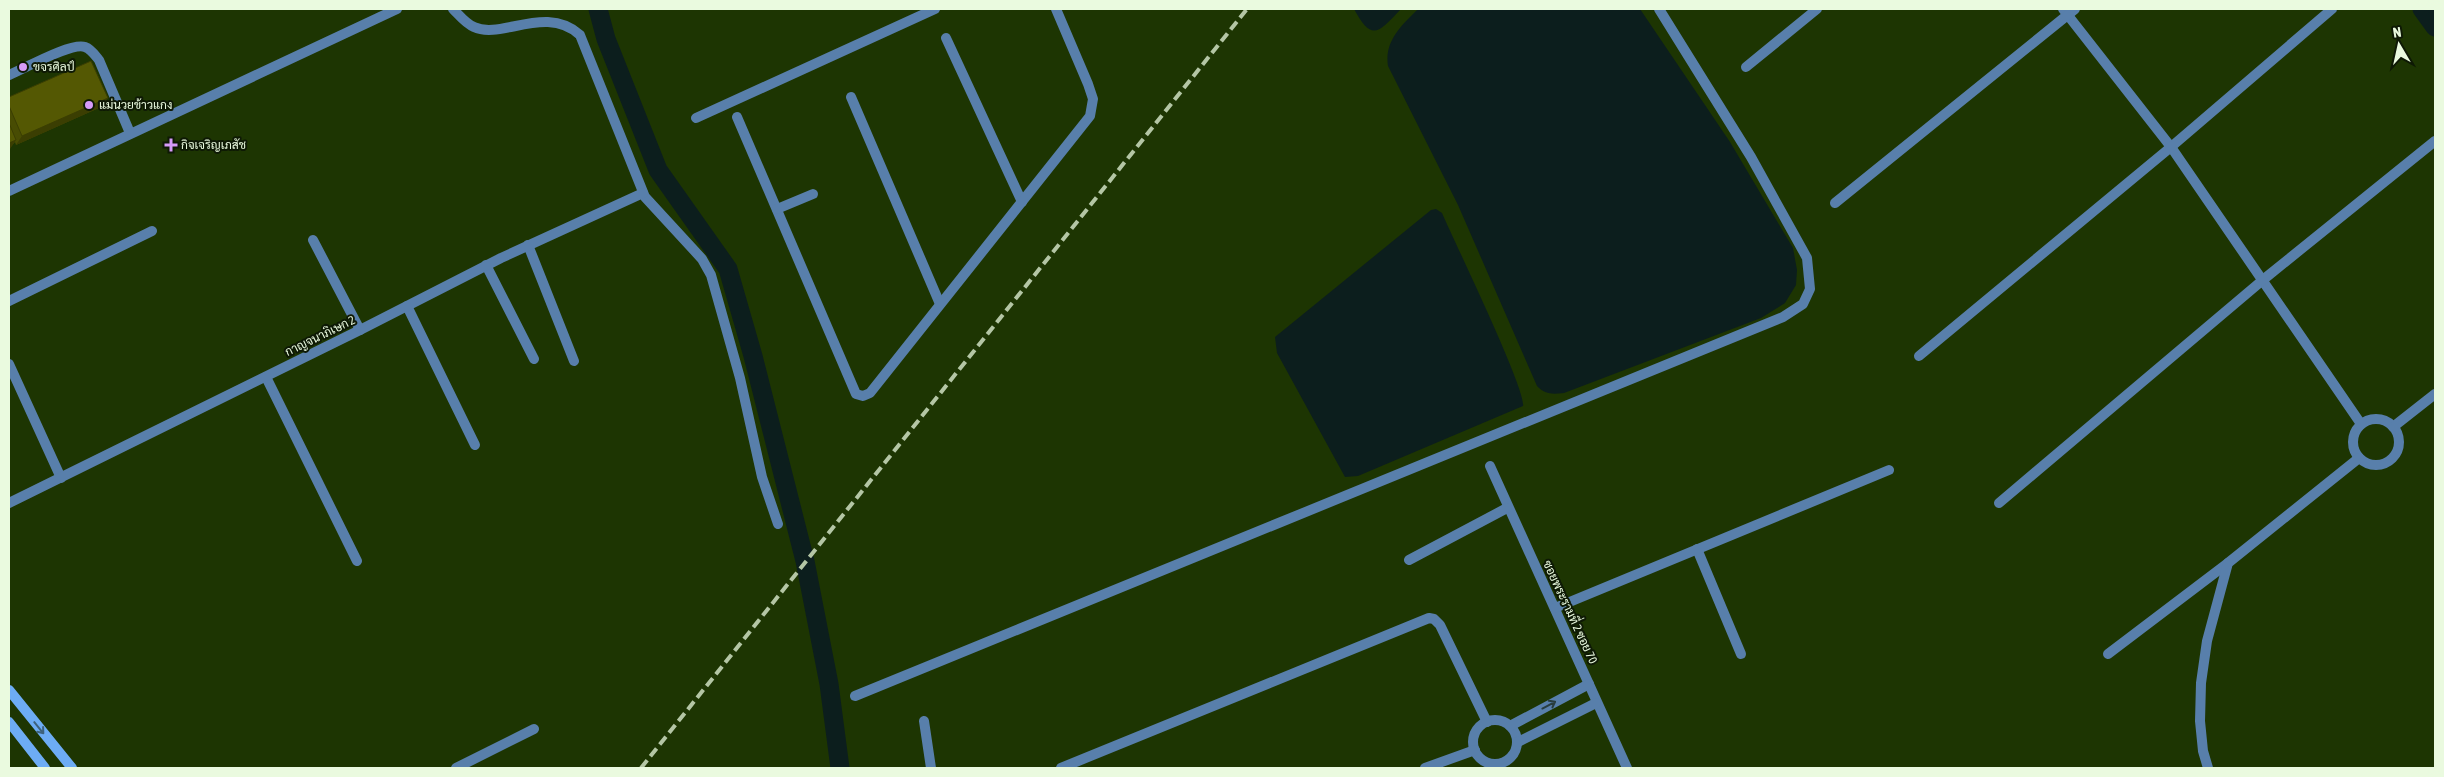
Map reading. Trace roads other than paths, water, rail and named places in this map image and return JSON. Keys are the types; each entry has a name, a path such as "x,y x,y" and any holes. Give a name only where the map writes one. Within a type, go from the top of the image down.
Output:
{"main road":[{"path":"9,690 72,768"},
{"path":"9,722 45,768"}],"street":[{"path":"9,191 397,9"},
{"path":"454,9 474,28 494,29 538,22 560,25 580,35 642,193 650,205 702,259 711,275 740,378 762,477 778,524"},
{"path":"696,118 935,9"},
{"path":"737,117 856,394 863,396 870,393 1090,116 1093,99 1056,9"},
{"path":"855,696 1783,318 1803,304 1810,289 1810,270 1799,239 1751,157 1659,9"},
{"path":"1746,67 1817,9"},
{"path":"1920,356 2172,147 2332,9"},
{"path":"1835,202 2069,11 2172,147 2264,279 2361,424"},
{"path":"946,38 1022,202"},
{"path":"9,75 70,48 83,46 91,50 99,60 130,133"},
{"path":"851,97 940,304"},
{"path":"1999,503 2264,279 2435,141"},
{"name":"กาญจนาภิเษก 2","path":"9,503 266,377 528,245 642,193"},
{"path":"777,209 813,194"},
{"path":"9,301 152,231"},
{"path":"313,240 360,330"},
{"path":"528,245 574,361"},
{"path":"486,266 534,359"},
{"path":"407,306 475,445"},
{"path":"9,364 61,478"},
{"path":"266,377 357,561"},
{"path":"2394,427 2435,394"},
{"path":"2377,419 2394,427 2399,445 2389,461 2377,465 2359,458 2353,447 2353,441 2356,431 2361,424 2377,419"},
{"path":"2108,654 2228,563 2359,458"},
{"name":"ซอยพระรามที่ 2 ซอย 70","path":"1490,466 1507,508 1555,608 1596,703 1627,768"},
{"path":"1555,608 1889,470"},
{"path":"1408,560 1507,508"},
{"path":"1696,549 1741,654"},
{"path":"2208,768 2203,751 2200,721 2201,683 2207,642 2228,563"},
{"path":"1061,768 1429,618 1434,619 1440,626 1487,722"},
{"path":"1510,726 1589,684"},
{"path":"1518,742 1596,703"},
{"path":"1499,720 1514,730 1518,742 1514,755 1503,764 1496,765 1483,761 1474,750 1473,744 1476,731 1487,722 1499,720"},
{"path":"924,721 931,768"},
{"path":"456,768 534,729"},
{"path":"1425,768 1474,750"}],"waterway":[{"path":"598,9 606,39 658,170 728,269 753,356 805,561 829,684 840,768"},
{"path":"2422,9 2435,27"}],"railway":[{"path":"641,768 1247,9"}],"place":[{"name":"ขจรศิลป์","path":"23,67"},
{"name":"แม่นวยข้าวแกง","path":"89,105"},
{"name":"กิจเจริญเภสัช","path":"171,145"}]}
